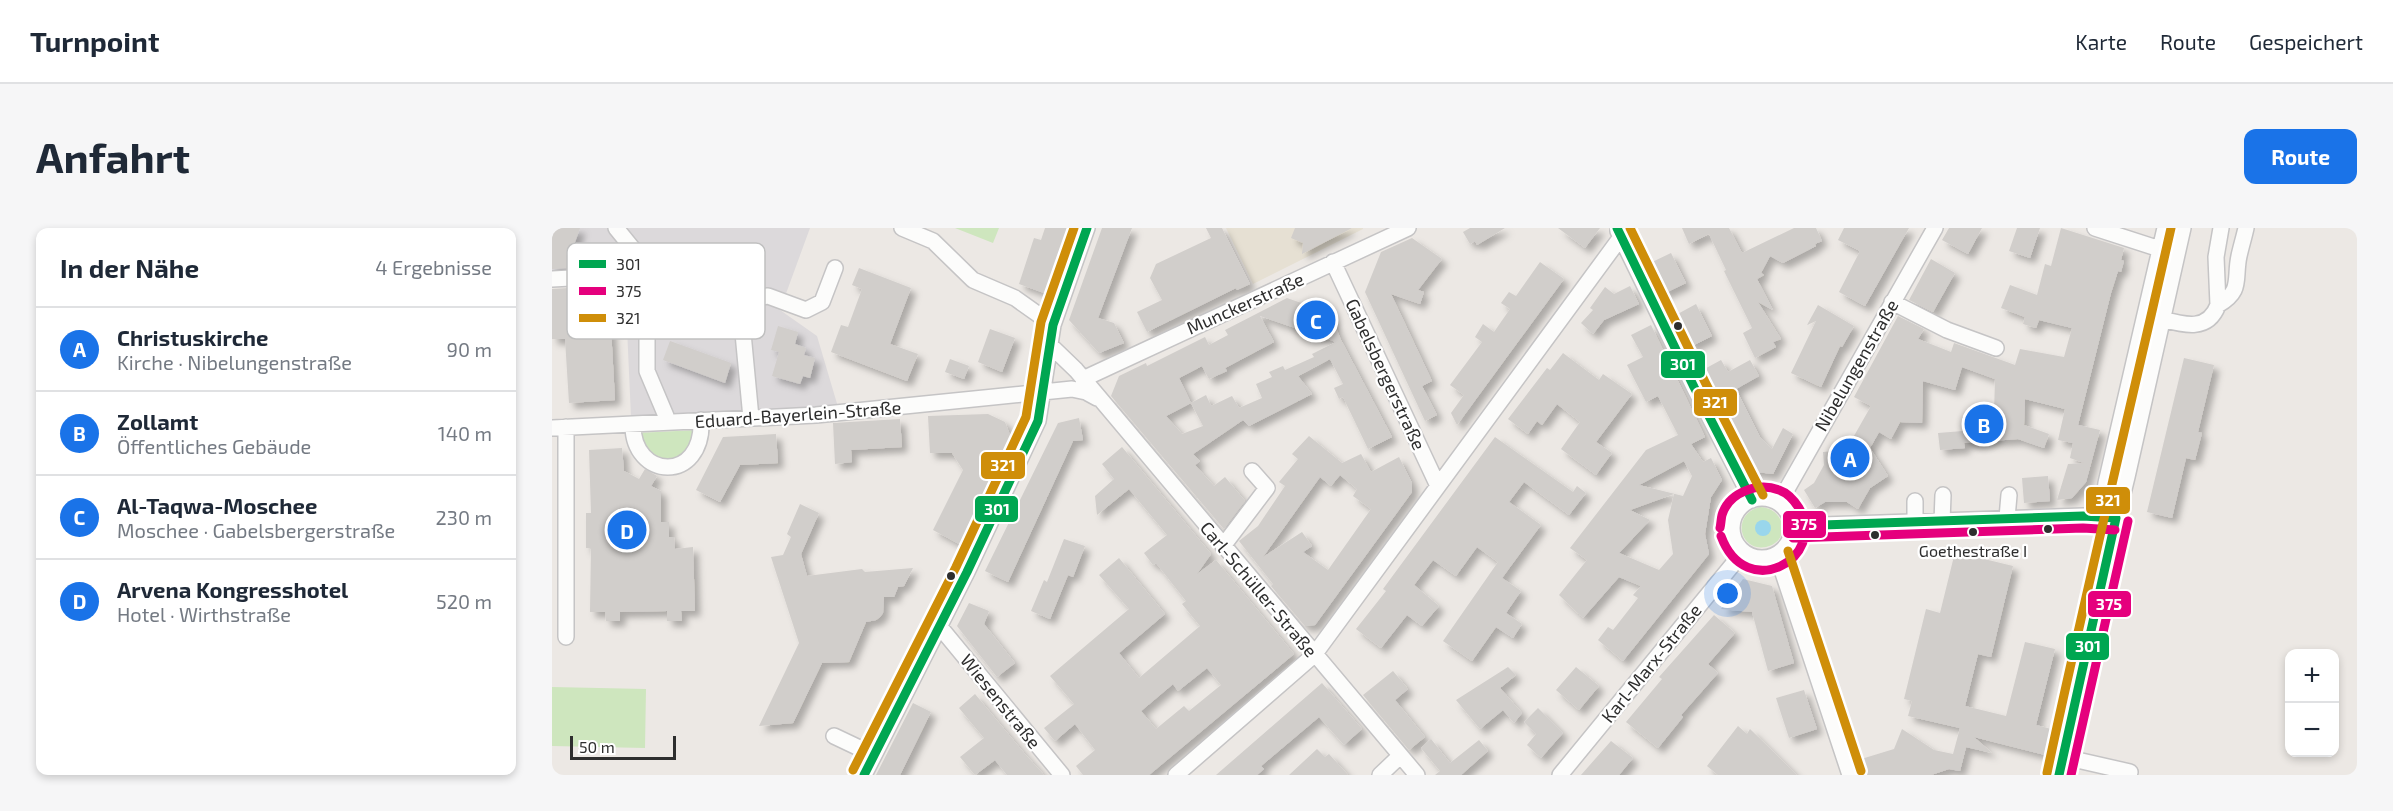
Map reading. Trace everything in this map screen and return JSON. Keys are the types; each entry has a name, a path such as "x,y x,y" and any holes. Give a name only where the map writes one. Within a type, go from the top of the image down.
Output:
{"street":[{"path":"616,228 628,243"},
{"path":"902,228 933,241 973,280 1015,298 1053,325"},
{"path":"864,775 940,627 1033,431 1040,412 1053,325 1087,228"},
{"name":"Munckerstraße","path":"1083,379 1408,228"},
{"name":"Nibelungenstraße","path":"1779,503 1935,228"},
{"path":"2095,228 2177,255"},
{"path":"2109,517 2106,483 2165,228"},
{"path":"2059,775 2091,623 2109,517 2162,319 2183,228"},
{"path":"2162,319 2180,324 2202,323 2211,318 2218,305 2216,257 2221,228"},
{"path":"2218,305 2228,299 2237,287 2239,258 2246,228"},
{"path":"1176,775 1314,655 1619,232 1752,500"},
{"name":"Gabelsbergerstraße","path":"1333,262 1438,486"},
{"path":"765,296 806,310 822,302 835,268"},
{"path":"552,279 567,278"},
{"path":"1892,302 1947,330 1996,348"},
{"path":"647,339 647,371 667,422"},
{"path":"744,339 751,418"},
{"name":"Carl-Schüller-Straße","path":"1049,344 1083,379 1417,775"},
{"name":"Eduard-Bayerlein-Straße","path":"559,428 816,415 1079,390 1101,402"},
{"path":"633,424 634,440 643,456 656,465 669,467 683,463 696,452 702,438 701,420"},
{"path":"559,428 566,637"},
{"path":"1223,546 1267,488 1252,471"},
{"path":"1942,522 1943,495"},
{"path":"2007,518 2009,495"},
{"path":"1767,499 1779,503 1787,511 1792,526 1790,541 1777,555 1757,558 1743,552 1734,539 1733,523 1739,509 1752,500 1767,499"},
{"path":"1915,501 1915,522"},
{"path":"1792,526 2007,518 2109,517"},
{"name":"Karl-Marx-Straße","path":"1560,775 1743,552"},
{"path":"1777,555 1850,775"},
{"name":"Wiesenstraße","path":"940,627 1062,775"},
{"path":"834,736 874,755"},
{"path":"1380,775 1400,756"},
{"path":"2064,757 2130,771 2129,775"}],"shaded area":[{"path":"552,228 810,228 780,310 817,336 838,407 631,417 628,339 765,339 765,243 567,243 567,285 552,286"},
{"path":"1226,228 1363,228 1363,229 1253,284"}],"green space":[{"path":"955,228 999,228 993,243"},
{"path":"697,430 697,437 677,462 652,458 637,433"},
{"path":"1760,507 1775,513 1782,526 1779,539 1766,547 1750,544 1742,532 1745,517"},
{"path":"552,687 646,689 645,748 552,746"}],"water":[{"path":"1760,520 1766,520 1771,528 1769,534 1760,536 1755,531 1755,525"}],"building":[{"path":"552,228 580,228 575,243 567,243 567,268 552,269"},
{"path":"1045,228 1069,228 1047,294 1019,284 1034,238 1041,240"},
{"path":"1102,228 1132,228 1098,318 1114,323 1124,343 1099,353 1069,320"},
{"path":"1206,228 1222,228 1250,284 1237,290 1236,288 1147,332 1137,312 1162,300 1150,278 1156,264 1211,238"},
{"path":"1295,228 1352,228 1302,254 1303,243 1291,238"},
{"path":"1470,228 1505,228 1477,245 1475,241 1470,244 1463,232"},
{"path":"1558,228 1600,228 1585,248"},
{"path":"1682,228 1729,228 1742,253 1794,228 1816,228 1822,241 1783,263 1770,256 1761,273 1764,275 1757,279 1773,310 1758,302 1781,339 1773,342 1776,347 1755,358 1743,333 1752,328 1709,234 1689,244"},
{"path":"1844,228 1909,228 1865,306 1839,292 1860,251 1838,240"},
{"path":"1949,228 1982,228 1968,254 1942,240"},
{"path":"2017,228 2040,228 2030,258 2009,251"},
{"path":"2061,228 2124,248 2121,260 2124,261 2111,293 2078,425 2100,430 2086,482 2072,498 2057,500 2068,464 2084,463 2070,458 2073,443 2058,440 2065,409 2025,399 2024,425 2049,434 2044,448 2018,439 1964,443 1965,448 1940,450 1938,433 1963,431 1962,417 1994,414 1995,379 1962,367 1955,390 1923,381 1922,423 1900,422 1891,439 1879,432 1870,448 1888,476 1870,488 1858,509 1847,502 1825,502 1815,508 1804,490 1814,483 1824,465 1823,452 1846,450 1871,406 1854,397 1898,316 1924,329 1918,339 1951,352 1954,343 2015,365 2020,349 2064,357 2072,328 2039,320 2036,328 2023,324 2025,317 2001,308 2010,285 2037,295 2045,264 2051,266"},
{"path":"1412,238 1442,259 1418,290 1424,292 1420,304 1391,294 1432,381 1422,386 1437,415 1425,421 1365,292 1381,252"},
{"path":"1671,253 1686,283 1663,294 1648,264"},
{"path":"1931,259 1955,273 1933,312 1909,300"},
{"path":"1540,262 1564,279 1457,425 1451,413 1464,395 1450,385 1482,342 1475,337 1483,324 1494,332 1510,309 1501,303 1509,292 1516,296"},
{"path":"859,268 911,288 890,344 918,354 907,381 831,352 841,325 848,327 862,289 852,285"},
{"path":"1630,286 1639,304 1604,320 1593,334 1581,323 1593,310 1590,308 1605,287 1614,294"},
{"path":"567,288 567,339 612,339 615,400 569,403 565,339 552,339 552,289"},
{"path":"1287,298 1330,313 1341,340 1392,437 1368,449 1343,397 1339,399 1334,388 1343,384 1330,359 1298,376 1312,394 1249,426 1243,420 1193,454 1200,461 1195,465 1214,486 1225,477 1245,501 1224,529 1111,396 1119,376 1146,363 1147,366 1205,337 1209,345 1228,335 1225,330","holes":["1260,316 1336,342 1312,354 1314,357 1285,370 1283,366 1269,372 1272,377 1256,384 1262,398 1239,408 1232,396 1211,406 1206,395 1191,403 1179,378 1202,366 1209,379 1227,371 1225,368 1274,342","1191,403 1203,426 1182,434 1166,416"]},
{"path":"1696,304 1712,336 1690,347 1674,316"},
{"path":"1818,305 1854,326 1842,347 1840,346 1821,387 1791,373 1816,321 1807,325"},
{"path":"1651,325 1705,437 1691,444 1703,462 1711,458 1722,480 1711,497 1705,534 1709,554 1623,661 1598,640 1608,627 1613,630 1638,598 1633,595 1641,586 1619,577 1583,618 1559,595 1587,560 1570,548 1646,450 1678,435 1658,396 1646,402 1627,365 1643,357 1631,335","holes":["1684,461 1692,476 1683,496 1639,485","1674,494 1668,520 1673,554 1659,570 1619,553 1650,520 1630,510"]},
{"path":"778,326 798,332 795,344 806,348 804,355 815,358 810,378 803,376 800,384 772,376 779,352 771,350"},
{"path":"990,329 1015,338 1002,372 978,362"},
{"path":"670,341 731,363 725,383 663,360"},
{"path":"1563,353 1599,380 1603,374 1632,394 1596,442 1612,453 1596,475 1561,449 1580,422 1557,404 1542,425 1537,421 1528,434 1508,419 1547,368 1550,370"},
{"path":"2184,358 2214,365 2198,432 2202,433 2195,460 2186,458 2172,518 2147,512"},
{"path":"950,359 969,366 964,379 945,372"},
{"path":"1721,360 1728,372 1750,360 1759,376 1736,389 1760,437 1772,449 1783,428 1793,434 1773,474 1748,471 1699,372"},
{"path":"988,414 1005,422 1010,435 1010,445 963,546 933,530 963,470 952,453 930,453 928,416"},
{"path":"1079,418 1083,440 1073,441 1008,582 985,571 1058,423"},
{"path":"900,419 902,447 851,450 852,462 835,464 833,423"},
{"path":"776,434 778,463 740,465 720,502 696,490 723,437"},
{"path":"1309,436 1342,463 1361,454 1371,472 1399,457 1412,483 1412,492 1315,625 1305,626 1271,586 1273,584 1239,541 1258,526 1285,486 1279,482 1298,459 1292,454","holes":["1340,475 1357,489 1353,496 1371,509 1328,570 1303,552 1312,546 1302,532 1263,557 1320,477 1331,486"]},
{"path":"1495,437 1573,492 1577,486 1586,493 1569,515 1524,482 1509,502 1541,525 1502,578 1521,591 1506,613 1522,624 1513,638 1496,627 1472,661 1443,641 1498,562 1477,547 1456,576 1433,560 1414,585 1439,606 1422,626 1407,615 1381,648 1356,629 1386,591 1383,589"},
{"path":"1122,447 1211,554 1197,574 1216,560 1294,654 1149,775 1083,775 1076,766 1095,750 1075,724 1055,741 1044,728 1074,704 1050,676 1129,609 1099,575 1119,558 1165,614 1119,653 1139,678 1200,626 1182,604 1186,601 1156,563 1153,565 1144,553 1167,535 1129,489 1097,515 1095,496 1114,479 1102,464","holes":["1207,668 1221,685 1189,711 1184,706 1156,729 1141,711 1173,684 1178,691"]},
{"path":"622,448 624,471 639,479 645,469 657,476 651,486 661,491 661,522 669,522 669,537 674,537 675,549 693,547 695,611 681,611 682,621 667,621 667,611 620,612 620,621 606,621 605,612 590,612 591,548 586,548 586,513 591,513 589,450"},
{"path":"2048,476 2050,501 2024,503 2022,478"},
{"path":"800,504 819,513 801,554 807,576 862,569 865,572 913,568 904,586 898,587 894,597 884,597 883,613 880,617 866,622 849,662 822,663 793,723 759,726 799,643 771,557 783,555 791,537 787,534"},
{"path":"1064,539 1085,546 1073,577 1068,575 1050,619 1031,611 1044,580 1047,582"},
{"path":"1955,552 2013,566 1991,657 1978,654 1965,706 2006,716 2025,642 2055,649 2036,725 2051,729 2045,755 1974,737 1992,753 1966,747 1960,771 1949,769 1931,775 1863,775 1858,760 1894,749 1902,729 1934,750 1953,754 1960,728 1908,716 1912,701 1904,699 1926,609 1940,613"},
{"path":"1743,579 1772,586 1794,663 1768,671 1752,612 1721,609"},
{"path":"969,603 989,611 984,624 1015,663 997,677 957,626"},
{"path":"1714,615 1735,633 1708,664 1718,673 1681,715 1683,717 1658,748 1626,722 1662,679 1659,677"},
{"path":"1508,667 1516,675 1500,688 1522,713 1514,723 1503,710 1480,729 1456,700"},
{"path":"1576,667 1599,686 1579,710 1556,690"},
{"path":"1393,671 1408,689 1395,700 1425,737 1409,750 1363,695"},
{"path":"1322,683 1362,729 1344,745 1319,717 1261,766 1264,769 1257,775 1216,775"},
{"path":"1804,690 1817,729 1789,738 1776,698"},
{"path":"975,694 1044,775 1007,775 995,760 975,775 960,757 984,738 959,708"},
{"path":"913,703 931,712 900,775 876,775"},
{"path":"1538,708 1563,733 1541,758 1527,745 1536,734 1524,722"},
{"path":"1738,726 1747,734 1750,729 1797,775 1718,775 1707,766"},
{"path":"1431,739 1450,763 1479,740 1488,751 1461,775 1435,775 1440,771 1421,748"},
{"path":"1611,741 1633,758 1619,775 1581,775"},
{"path":"1317,749 1325,757 1329,754 1348,775 1289,775"}],"transit line":[{"name":"321","path":"853,770 956,567 1026,417 1041,322 1074,228"},
{"name":"301","path":"864,775 967,572 1038,421 1053,325 1087,228"},
{"name":"301","path":"1617,228 1752,500"},
{"name":"321","path":"1630,228 1763,495"},
{"name":"321","path":"2047,773 2171,228"},
{"name":"375","path":"1720,528 1722,515 1731,500 1745,491 1762,487 1779,490 1790,497 1799,508 1805,526 1803,543 1794,557 1780,566 1764,570 1748,567 1733,556 1721,536"},
{"name":"301","path":"1793,526 2083,516 2116,518"},
{"name":"301","path":"2059,775 2116,518"},
{"name":"375","path":"2071,775 2128,521"},
{"name":"375","path":"1793,538 2083,528 2115,530"},
{"name":"321","path":"1788,551 1861,771"}],"place":[{"name":"Al-Taqwa-Moschee","path":"1316,320"},
{"name":"Zollamt","path":"1984,424"},
{"name":"Christuskirche","path":"1850,458"},
{"name":"Arvena Kongresshotel","path":"627,530"},
{"name":"Goethestraße I","path":"1973,532"}]}
